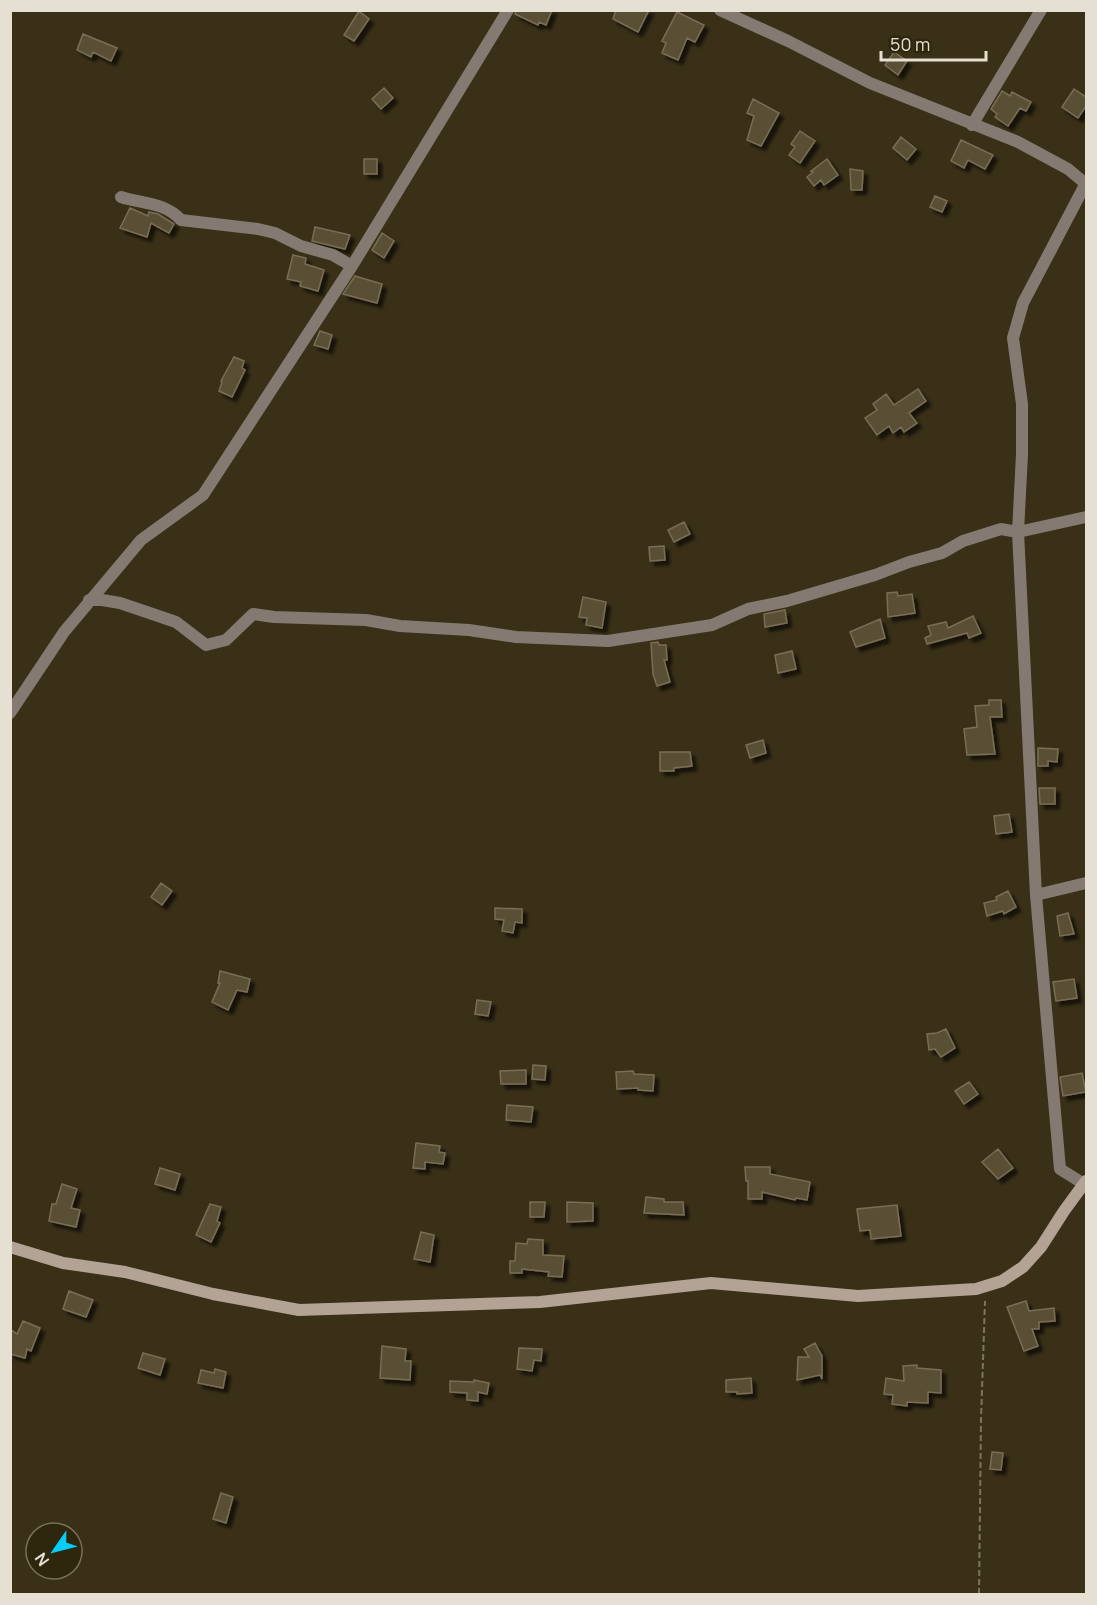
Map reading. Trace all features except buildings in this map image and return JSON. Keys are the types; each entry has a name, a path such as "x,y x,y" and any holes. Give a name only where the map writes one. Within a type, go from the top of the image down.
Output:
{"main road":[{"path":"10,1247 63,1263 125,1272 213,1294 299,1310 540,1302 711,1283 858,1296 976,1289 1002,1281 1023,1267 1041,1247 1085,1183"}],"street":[{"path":"10,713 64,632 141,540 203,495 352,266 508,10"},
{"path":"720,10 745,16 870,83 1018,142 1068,169 1086,183 1023,303 1013,339 1022,404 1018,532 1036,895 1060,1169 1085,1183"},
{"path":"972,125 1041,10"},
{"path":"121,197 144,204 161,205 173,211 181,220 275,233 301,246 333,255 352,266"},
{"path":"89,600 120,603 176,622 206,645 226,640 253,614 366,620 400,626 468,630 516,637 608,640 712,625 748,609 787,601 942,553 963,542 1001,529 1018,532 1086,517"},
{"path":"1036,895 1086,883"}],"path":[{"path":"979,1594 985,1286"}]}
